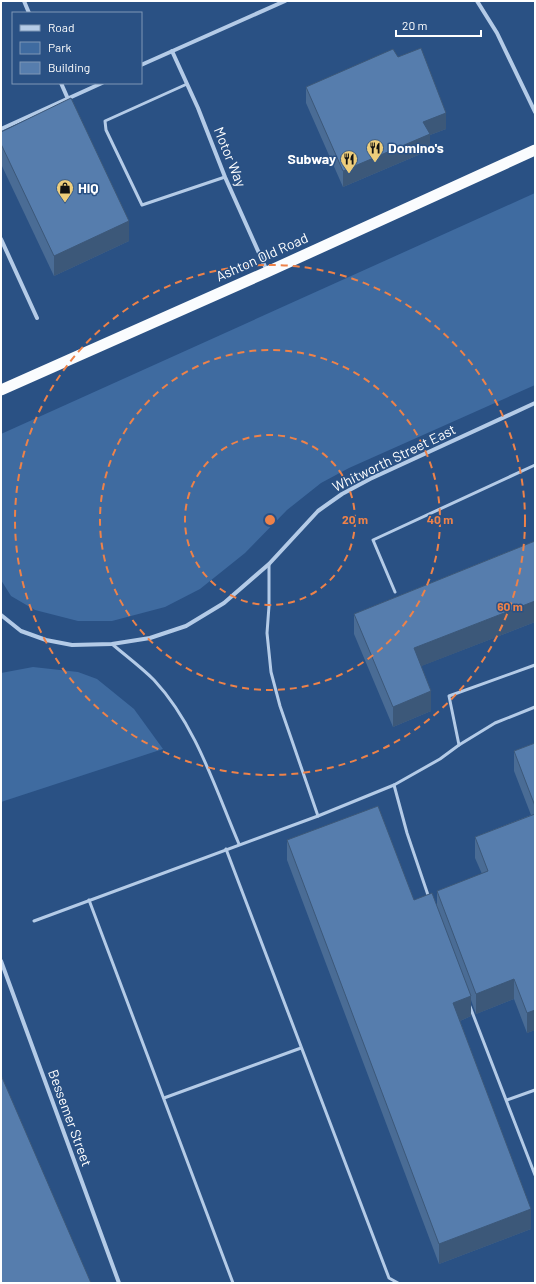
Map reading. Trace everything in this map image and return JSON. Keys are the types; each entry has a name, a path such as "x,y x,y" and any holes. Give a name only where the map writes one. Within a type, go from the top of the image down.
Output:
{"highway":[{"name":"Ashton Old Road","path":"1,390 267,272 535,150"}],"street":[{"path":"24,1 29,12"},
{"path":"142,65 285,1"},
{"path":"477,1 497,33 535,112"},
{"name":"Motor Way","path":"172,51 198,108 225,177 267,272"},
{"path":"61,84 68,99"},
{"path":"1,130 100,84"},
{"path":"1,239 38,318"},
{"name":"Whitworth Street East","path":"1,615 21,631 46,640 72,645 112,644 150,638 186,626 224,603 269,564 318,511 342,494 370,479 535,403"},
{"name":"Bessemer Street","path":"1,961 119,1283"}],"lane":[{"path":"187,84 105,121 106,130 142,205 225,177"},
{"path":"395,592 373,540 535,465"},
{"path":"269,564 269,606 267,633 271,672 280,706 318,816"},
{"path":"112,644 154,680 176,708 195,739 239,844"},
{"path":"459,745 449,696 535,664"},
{"path":"34,921 318,816 394,785 440,759 459,745 495,723 535,707"},
{"path":"394,785 407,833 432,904"},
{"path":"226,849 389,1278 398,1283"},
{"path":"89,900 233,1283"},
{"path":"467,998 535,1175"},
{"path":"164,1098 301,1048"},
{"path":"507,1100 535,1090"}],"green space":[{"path":"535,193 535,385 349,468 321,483 287,510 245,553 200,589 165,607 112,621 78,621 35,610 11,596 1,580 1,434"},
{"path":"33,667 78,672 97,679 134,709 163,749 1,802 1,673"}],"building":[{"path":"421,48 446,113 423,122 430,134 343,171 306,87 393,49 398,57"},
{"name":"HiQ","path":"71,98 129,221 54,256 1,144 1,132"},
{"path":"535,541 535,601 414,648 431,691 393,707 354,614"},
{"path":"535,743 535,806 514,751"},
{"path":"378,806 414,900 432,893 471,996 453,1003 531,1209 439,1244 287,840"},
{"path":"535,814 535,1010 527,1013 514,979 476,994 437,891 488,871 475,837"},
{"path":"1,1075 91,1283 1,1283"}],"place":[{"name":"Domino's","path":"375,163"},
{"name":"Subway","path":"349,174"},
{"name":"HiQ","path":"65,203"}]}
